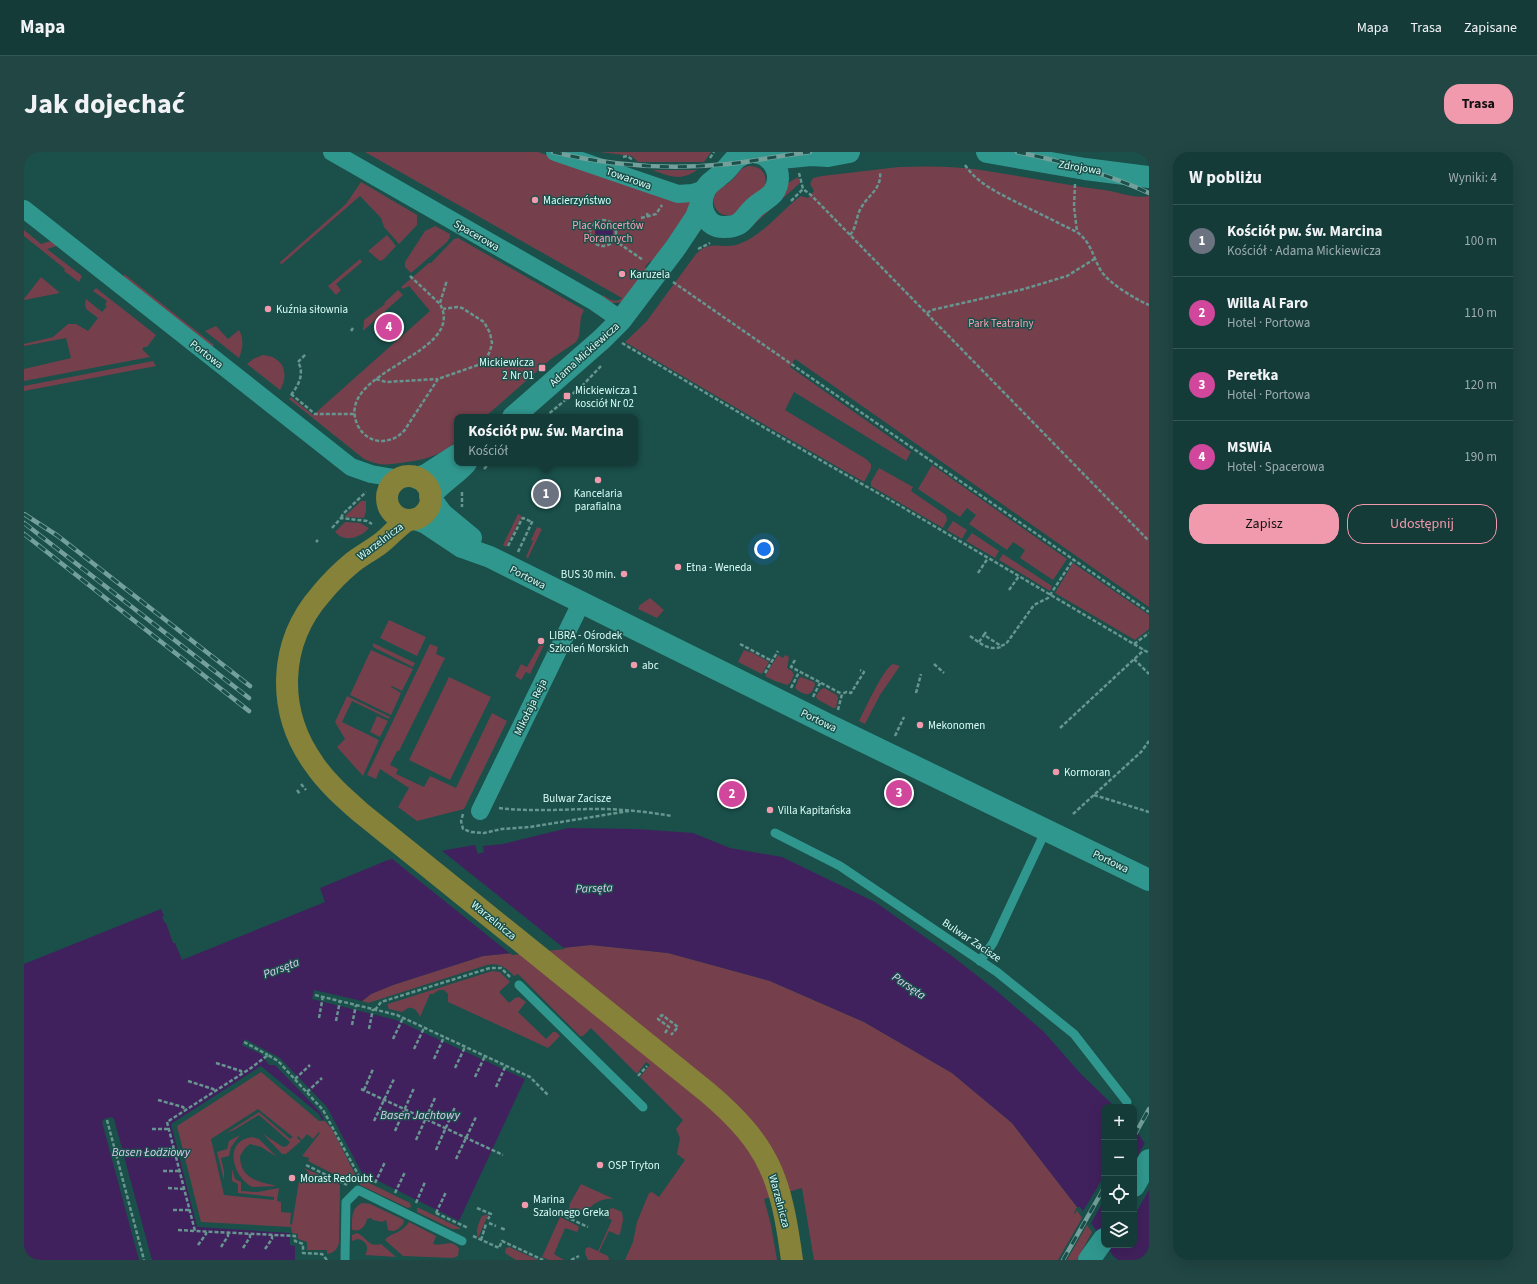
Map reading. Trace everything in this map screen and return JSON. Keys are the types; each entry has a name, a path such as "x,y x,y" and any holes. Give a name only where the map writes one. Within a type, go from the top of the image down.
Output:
{"main road":[{"path":"408,478 426,485 431,497 427,510 424,514 412,519 397,516 391,511 387,496 394,483 408,478"},
{"name":"Warzelnicza","path":"388,504 379,524 370,534 352,562 320,594 295,635 289,654 287,683 289,706 301,744 320,773 360,812 725,1107 746,1129 760,1147 770,1166 780,1194 785,1214 792,1260"},
{"name":"Warzelnicza","path":"352,562 380,544 412,519"}],"street":[{"name":"Spacerowa","path":"332,152 595,302 622,333"},
{"name":"Towarowa","path":"555,152 678,194 692,193 703,197"},
{"path":"717,235 704,216 703,197 712,182 749,155 828,156 849,152"},
{"name":"Zdrojowa","path":"987,152 1069,167 1149,177"},
{"path":"749,155 777,168 778,182"},
{"path":"778,182 786,176 820,163 828,156"},
{"name":"Adama Mickiewicza","path":"516,414 602,339 622,333 685,250 696,232 717,235 740,224 747,218 752,210 771,195 778,182"},
{"name":"Adama Mickiewicza","path":"685,250 703,197"},
{"name":"Portowa","path":"24,209 350,467 371,474 408,478"},
{"path":"408,478 426,475 454,456"},
{"path":"431,497 438,487 458,472 463,466"},
{"name":"Portowa","path":"431,497 442,514 468,535 581,603 1149,880"},
{"name":"Portowa","path":"412,519 426,523 462,547 498,554"},
{"name":"Mikołaja Reja","path":"481,809 581,603"},
{"path":"1137,1181 1149,1160"}],"lane":[{"path":"980,960 993,943 1046,830"},
{"name":"Bulwar Zacisze","path":"775,833 840,866 997,972 1074,1034 1127,1102"},
{"path":"519,985 643,1107"},
{"path":"345,1260 346,1202 358,1190 462,1241"}],"path":[{"path":"620,152 621,157"},
{"path":"965,165 971,174 982,183 1084,237 1101,270 1108,279 1130,295 1149,305"},
{"path":"1069,167 1077,232"},
{"path":"850,235 853,231 861,207 877,188 880,180 880,172"},
{"path":"800,175 803,189 811,195 927,313 1149,541"},
{"path":"791,201 803,189"},
{"path":"641,218 653,216 658,212 664,202"},
{"path":"647,213 648,217"},
{"path":"600,220 610,222 614,225 616,231 614,240 607,245 596,243 591,235 593,226 600,220"},
{"path":"685,250 703,246 717,235"},
{"path":"614,240 645,262"},
{"path":"927,313 932,310 1024,289 1067,276 1096,258"},
{"path":"410,276 440,304 443,309 442,322 432,341 417,353 376,379 362,392 356,404 355,414 360,430 373,440 382,441 398,437 404,431 438,379"},
{"path":"677,276 671,281 1149,612"},
{"path":"440,304 447,280"},
{"path":"376,379 386,382 438,379 478,365 487,358 492,347 488,327 476,316 457,307 443,309"},
{"path":"622,333 622,343"},
{"path":"622,333 622,343"},
{"path":"618,346 622,343"},
{"path":"622,343 763,428 1149,653"},
{"path":"288,398 299,384 301,368 298,362 306,354"},
{"path":"549,414 586,382 605,361"},
{"path":"291,394 315,414 355,414"},
{"path":"332,528 343,514 366,492"},
{"path":"341,518 367,521 372,524"},
{"path":"498,554 523,518 533,521 516,555"},
{"path":"978,573 988,558"},
{"path":"970,636 986,647 991,648 1006,644 1034,605 1048,598 1073,560"},
{"path":"1009,590 1019,576"},
{"path":"1134,644 1149,632"},
{"path":"979,642 985,633 1001,646"},
{"path":"740,644 772,661"},
{"path":"1060,728 1144,650"},
{"path":"763,677 778,651"},
{"path":"1134,659 1149,674"},
{"path":"795,660 791,668 842,694 846,692 852,693 864,672 860,670"},
{"path":"934,664 944,673"},
{"path":"790,690 799,672"},
{"path":"916,693 922,674"},
{"path":"811,701 820,683"},
{"path":"837,713 842,694"},
{"path":"893,740 904,717"},
{"path":"1073,814 1141,752 1149,740"},
{"path":"301,784 306,790"},
{"path":"297,790 300,794"},
{"path":"1094,795 1149,812"},
{"path":"481,809 469,808 461,821 463,829 471,832 484,833 629,811"},
{"name":"Bulwar Zacisze","path":"481,809 600,809 650,812 672,816"},
{"path":"369,1029 374,1010 381,1002 490,968 501,968 519,985"},
{"path":"315,995 397,1015 530,1077 549,1096"},
{"path":"319,1018 323,996"},
{"path":"336,1021 340,1001"},
{"path":"352,1025 356,1005"},
{"path":"665,1033 670,1027 658,1019 662,1015 678,1027 671,1035"},
{"path":"393,1039 403,1018"},
{"path":"414,1049 424,1028"},
{"path":"434,1058 444,1037"},
{"path":"244,1042 278,1061 323,1110 359,1176 364,1178"},
{"path":"455,1068 465,1047"},
{"path":"195,1231 167,1122 242,1074 268,1055"},
{"path":"476,1077 485,1056"},
{"path":"216,1063 241,1071 242,1074"},
{"path":"638,1076 648,1064"},
{"path":"295,1079 310,1065"},
{"path":"496,1087 506,1065"},
{"path":"373,1069 362,1090 502,1155"},
{"path":"307,1092 322,1078"},
{"path":"374,1121 394,1079"},
{"path":"188,1081 215,1091"},
{"path":"395,1131 414,1088"},
{"path":"416,1140 435,1098"},
{"path":"158,1100 183,1107 185,1110"},
{"path":"436,1150 455,1107"},
{"path":"456,1159 476,1117"},
{"path":"107,1120 144,1260"},
{"path":"152,1129 169,1129"},
{"path":"158,1149 174,1150"},
{"path":"375,1183 385,1162"},
{"path":"306,1165 358,1190"},
{"path":"163,1171 179,1172"},
{"path":"395,1193 405,1172"},
{"path":"370,1181 382,1187"},
{"path":"422,1206 416,1203 425,1182"},
{"path":"168,1188 184,1189"},
{"path":"388,1190 402,1197"},
{"path":"436,1213 446,1192"},
{"path":"477,1208 491,1214 481,1240"},
{"path":"173,1210 189,1210"},
{"path":"429,1210 468,1228"},
{"path":"560,1214 588,1227"},
{"path":"488,1222 496,1226"},
{"path":"501,1228 506,1230"},
{"path":"178,1230 294,1236 294,1241 303,1244 303,1253 322,1254 327,1260"},
{"path":"198,1245 206,1232"},
{"path":"221,1247 228,1236 228,1233"},
{"path":"243,1248 250,1237 250,1234"},
{"path":"265,1250 272,1239 272,1235"},
{"path":"471,1235 499,1248 502,1241 543,1260"},
{"path":"571,1260 579,1256"}],"green space":[{"name":"Plac Koncertów Porannych","path":"365,152 538,152 664,196 694,203 652,262 650,261 645,267 647,269 622,302 612,303 601,298 603,295 617,301 622,298"},
{"path":"600,152 711,152 704,162 638,162 632,156"},
{"path":"749,166 757,167 763,172 766,182 765,186 747,205 735,214 726,215 718,212 714,204 716,193 731,181 741,170"},
{"name":"Park Teatralny","path":"921,166 976,169 1132,196 1149,196 1149,607 795,359 790,367 911,452 906,461 794,392 785,410 866,459 871,464 871,469 864,482 625,342 646,322 696,254 707,247 733,246 756,235 801,196 808,198 814,191 810,184 813,178 899,167"},
{"path":"652,170 697,170 685,176 675,177"},
{"path":"798,177 800,183 752,226 788,183"},
{"path":"361,182 417,215 417,225 399,244 384,227 381,218 360,196 282,264 279,263 346,204"},
{"path":"435,226 450,234 450,237 447,242 411,273 405,267 405,262 425,231"},
{"path":"24,230 41,244 54,240 60,245 47,249 82,276 79,282 24,236"},
{"path":"387,235 396,246 383,260 380,261 368,251"},
{"path":"458,238 584,310 581,317 579,336 576,342 551,359 488,414 454,414 454,443 444,451 430,457 408,462 392,464 373,463 364,459 289,399 291,397 313,415 430,311 409,286 403,289 401,287 429,263 431,263 454,239"},
{"path":"360,259 362,262 336,284 341,290 336,295 328,286"},
{"path":"124,274 214,345 210,349 124,277"},
{"path":"41,277 60,293 24,300 24,299"},
{"path":"96,288 156,335 147,347 142,349 150,357 24,381 24,369 71,358 66,338 24,346 24,344 53,337 68,324 76,324 88,331 98,318 86,309 86,299 102,312 107,306 105,305 107,301 93,291"},
{"path":"398,290 403,295 363,331 364,320 385,304 384,303"},
{"path":"216,326 228,339 239,330 242,336 242,344 239,358 205,331"},
{"path":"263,355 276,359 283,367 284,378 280,390 247,364 253,359"},
{"path":"153,361 156,366 24,391 24,386"},
{"path":"932,465 1067,559 1053,580 1020,558 1025,550 1013,542 1007,550 969,524 976,515 967,508 960,517 918,489"},
{"path":"879,468 913,487 911,491 946,515 947,520 943,528 871,486 871,482"},
{"path":"361,501 366,501 364,518 345,516"},
{"path":"518,514 522,516 506,547 503,545"},
{"path":"953,521 967,530 962,539 947,530"},
{"path":"345,522 360,523 369,528 357,537 343,537 335,532"},
{"path":"537,527 542,529 528,558 526,557"},
{"path":"972,533 999,551 995,558 966,541"},
{"path":"1003,554 1052,586 1050,591 999,560"},
{"path":"1073,563 1149,615 1149,629 1135,640 1055,593"},
{"path":"650,598 664,610 657,618 638,609 640,605"},
{"path":"389,620 426,637 417,656 380,638"},
{"path":"373,643 415,663 413,667 373,647"},
{"path":"430,644 438,647 436,654 445,658 399,751 397,751 390,765 398,769 396,774 424,787 430,776 456,788 492,713 507,721 464,809 417,821 398,807 409,788 380,769 376,779 367,775"},
{"path":"540,644 544,645 530,674 526,672 521,680 515,676 521,664 527,667"},
{"path":"371,650 413,669 402,691 392,686 391,687 401,693 391,715 350,695"},
{"path":"744,650 769,662 762,674 738,662"},
{"path":"778,655 783,658 785,655 789,657 787,668 792,671 794,675 790,683 787,685 765,676"},
{"path":"893,664 900,666 880,695 865,724 859,721 880,681 889,667"},
{"path":"449,677 491,697 450,780 409,760"},
{"path":"801,677 814,682 814,689 810,694 804,694 795,688 799,678"},
{"path":"824,688 837,695 838,698 836,708 833,708 817,699 816,696 820,690"},
{"path":"347,696 390,717 389,719 352,701 342,722 379,740 363,776 337,747 345,739 335,722"},
{"path":"377,716 388,721 380,737 370,732"},
{"path":"591,945 668,953 770,981 864,1022 952,1073 1012,1123 1077,1207 1074,1213 1075,1214 1077,1210 1082,1218 1058,1260 814,1260 802,1188 764,1199 771,1225 777,1260 625,1260 633,1242 637,1222 649,1193 652,1192 659,1197 685,1160 677,1154 680,1138 676,1129 683,1120 640,1077 650,1065 646,1062 637,1074 591,1028 583,1036 580,1036 518,974 514,976 505,968 495,964 487,965 368,1003 362,1001 371,994 393,985 483,956"},
{"path":"492,971 500,972 510,982 499,992 509,1003 515,998 519,997 526,1002 518,1012 546,1039 553,1032 556,1032 560,1036 548,1048 448,1002 448,994 444,990 439,990 433,994 430,994 420,1017 417,1011 412,1008 408,1008 402,1012 389,1009 388,1007 388,1004"},
{"path":"261,1072 319,1121 325,1121 332,1129 355,1174 355,1178 352,1181 342,1177 341,1178 308,1161 309,1158 302,1156 320,1133 319,1132 313,1139 307,1134 302,1140 298,1136 297,1138 301,1141 286,1154 282,1154 263,1134 283,1147 287,1146 290,1142 259,1115 226,1133 259,1112 290,1139 293,1137 258,1109 211,1139 224,1195 274,1200 274,1197 238,1193 238,1184 232,1181 232,1169 235,1179 241,1182 241,1191 258,1192 279,1188 277,1201 281,1202 281,1212 291,1213 290,1224 292,1225 299,1181 305,1181 309,1176 308,1172 304,1168 338,1183 340,1186 339,1242 337,1249 332,1253 327,1254 327,1250 307,1250 307,1242 298,1239 298,1234 292,1233 291,1227 201,1222 177,1126"},
{"path":"240,1135 231,1147 229,1156 221,1158 224,1171 224,1180 217,1152 227,1149 229,1141"},
{"path":"252,1137 259,1139 277,1157 261,1147 250,1144 245,1148 240,1156 243,1170 247,1175 257,1181 277,1186 252,1187 239,1175 234,1159 234,1152 237,1145 243,1140"},
{"path":"363,1180 410,1203 411,1207 408,1208 360,1185 360,1182"},
{"path":"581,1184 614,1199 605,1199 598,1202 586,1212 575,1208 571,1216 567,1213 570,1206 569,1205"},
{"path":"362,1203 370,1204 404,1220 403,1224 396,1230 390,1231 388,1230 386,1220 382,1222 371,1218 367,1219 364,1227 360,1230 352,1230 352,1218 354,1211 358,1205"},
{"path":"417,1208 460,1229 452,1229 417,1212"},
{"path":"613,1208 622,1212 623,1220 620,1234 618,1235 609,1231 599,1252 608,1256 609,1260 588,1260 585,1253 586,1248 589,1247 598,1251 612,1220 603,1216 603,1213 606,1210"},
{"path":"488,1215 478,1238 477,1229 482,1216"},
{"path":"560,1217 578,1226 579,1228 577,1232 565,1228 554,1254 564,1260 549,1260 542,1257"},
{"path":"409,1222 436,1236 433,1244 437,1245 450,1243 456,1246 459,1249 458,1256 453,1258 403,1256 385,1240 387,1237 406,1226"},
{"path":"1087,1225 1092,1232 1077,1260 1067,1260"},
{"path":"357,1233 373,1245 381,1244 396,1257 365,1255 367,1247 365,1243 358,1239 352,1241 352,1235"},
{"path":"509,1247 538,1260 516,1260 505,1253 506,1248"}],"water":[{"path":"604,224 610,227 613,233 610,239 604,242 598,239 595,233 598,227"},
{"path":"568,828 636,829 693,833 730,848 782,857 875,902 952,956 998,992 1044,1032 1080,1073 1112,1104 1101,1104 1101,1238 1080,1207 1077,1207 1012,1123 952,1073 864,1022 770,981 668,953 591,945 483,956 393,985 371,994 362,1001 314,990 312,999 396,1020 525,1079 459,1221 362,1173 327,1107 280,1058 245,1039 242,1045 261,1054 269,1065 275,1065 320,1112 324,1120 322,1120 319,1114 261,1066 171,1124 197,1227 290,1233 290,1245 295,1246 295,1260 152,1260 114,1119 112,1117 104,1119 102,1122 139,1260 24,1260 24,964 161,909 164,916 162,917 182,960 325,902 320,888 388,860 475,845 478,854 484,852 483,846 503,844"},
{"path":"1137,1132 1149,1150 1149,1260 1118,1260 1113,1256 1108,1248 1137,1248"}],"pier":[{"path":"441,850 565,949 512,955 391,858"},
{"path":"1146,1141 1149,1146 1149,1190 1137,1211 1137,1176 1137,1157"},
{"path":"1101,1181 1101,1205 1090,1225 1082,1213"}],"railway":[{"path":"553,152 618,164 662,167 728,164 810,152"},
{"path":"1017,152 1084,169 1149,193"},
{"path":"24,514 58,536 250,686"},
{"path":"24,523 249,698"},
{"path":"24,534 249,711"},
{"path":"1137,1131 1149,1109"},
{"path":"1063,1260 1101,1193"}],"place":[{"name":"Macierzyństwo","path":"535,200"},
{"name":"Karuzela","path":"622,274"},
{"name":"Kuźnia siłownia","path":"268,309"},
{"name":"MSWiA","path":"389,327"},
{"name":"Mickiewicza 2 Nr 01","path":"542,368"},
{"name":"Mickiewicza 1 kosciół Nr 02","path":"567,396"},
{"name":"Kancelaria parafialna","path":"598,480"},
{"name":"Kościół pw. św. Marcina","path":"546,494"},
{"name":"Etna - Weneda","path":"678,567"},
{"name":"BUS 30 min.","path":"624,574"},
{"name":"LIBRA - Ośrodek Szkoleń Morskich","path":"541,641"},
{"name":"abc","path":"634,665"},
{"name":"Mekonomen","path":"920,725"},
{"name":"Kormoran","path":"1056,772"},
{"name":"Perełka","path":"899,793"},
{"name":"Willa Al Faro","path":"732,794"},
{"name":"Villa Kapitańska","path":"770,810"},
{"name":"OSP Tryton","path":"600,1165"},
{"name":"Morast Redoubt","path":"292,1178"},
{"name":"Marina Szalonego Greka","path":"525,1205"}],"water label":[{"name":"Parsęta","path":"594,888"},
{"name":"Parsęta","path":"281,968"},
{"name":"Parsęta","path":"909,986"},
{"name":"Basen Jachtowy","path":"420,1115"},
{"name":"Basen Łodziowy","path":"151,1152"}]}
